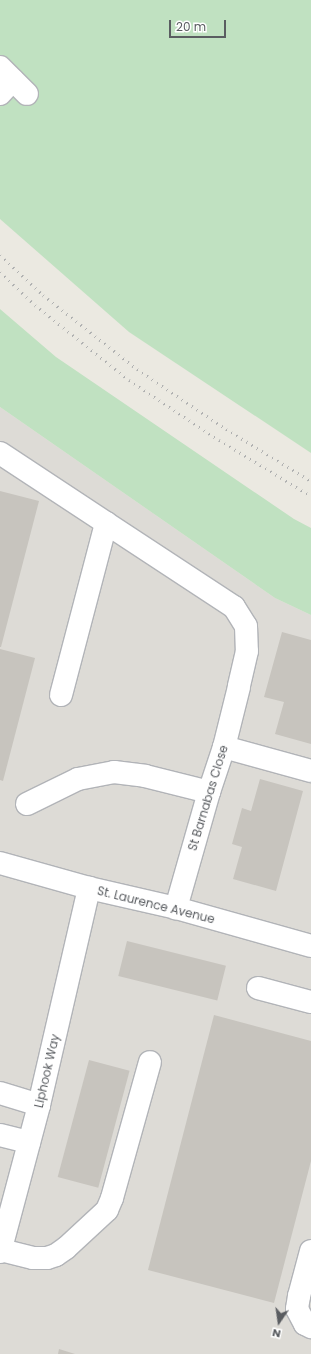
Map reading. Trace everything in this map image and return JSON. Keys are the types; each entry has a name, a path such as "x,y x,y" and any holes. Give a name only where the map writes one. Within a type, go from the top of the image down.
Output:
{"street":[{"name":"St Barnabas Close","path":"0,453 234,607 246,626 247,651 239,687 224,747 209,792 176,908"},
{"path":"61,695 106,523"},
{"path":"224,747 311,771"},
{"path":"27,804 78,779 114,772 145,776 209,792"},
{"name":"St. Laurence Avenue","path":"0,863 89,888 176,908 311,946"},
{"name":"Liphook Way","path":"0,1251 39,1105 89,888"},
{"path":"258,988 311,1002"},
{"path":"0,1251 34,1258 47,1258 56,1255 66,1248 107,1210 112,1198 150,1062"},
{"path":"0,1093 39,1105"},
{"path":"0,1135 29,1142"},
{"path":"311,1251 297,1309 305,1324 311,1327"}],"shaded area":[{"path":"0,407 275,598 311,615 311,1354 0,1354"}],"green space":[{"path":"0,0 311,0 311,453 129,332 0,219"},
{"path":"0,309 56,357 294,519 311,528 311,615 275,598 0,407"}],"building":[{"path":"0,491 39,501 1,647 0,647"},
{"path":"282,632 311,640 311,744 275,734 284,702 264,697"},
{"path":"0,649 35,658 3,781 0,780"},
{"path":"260,779 303,791 276,891 233,879 242,847 232,844 242,808 251,811"},
{"path":"127,941 226,966 217,1001 118,976"},
{"path":"214,1015 311,1041 311,1161 274,1303 148,1270"},
{"path":"89,1060 130,1071 98,1188 58,1177"},
{"path":"59,1349 75,1354 58,1354"}],"railway":[{"path":"0,255 43,295 137,369 226,429 311,481"},
{"path":"0,272 35,305 129,380 219,440 311,496"}]}
